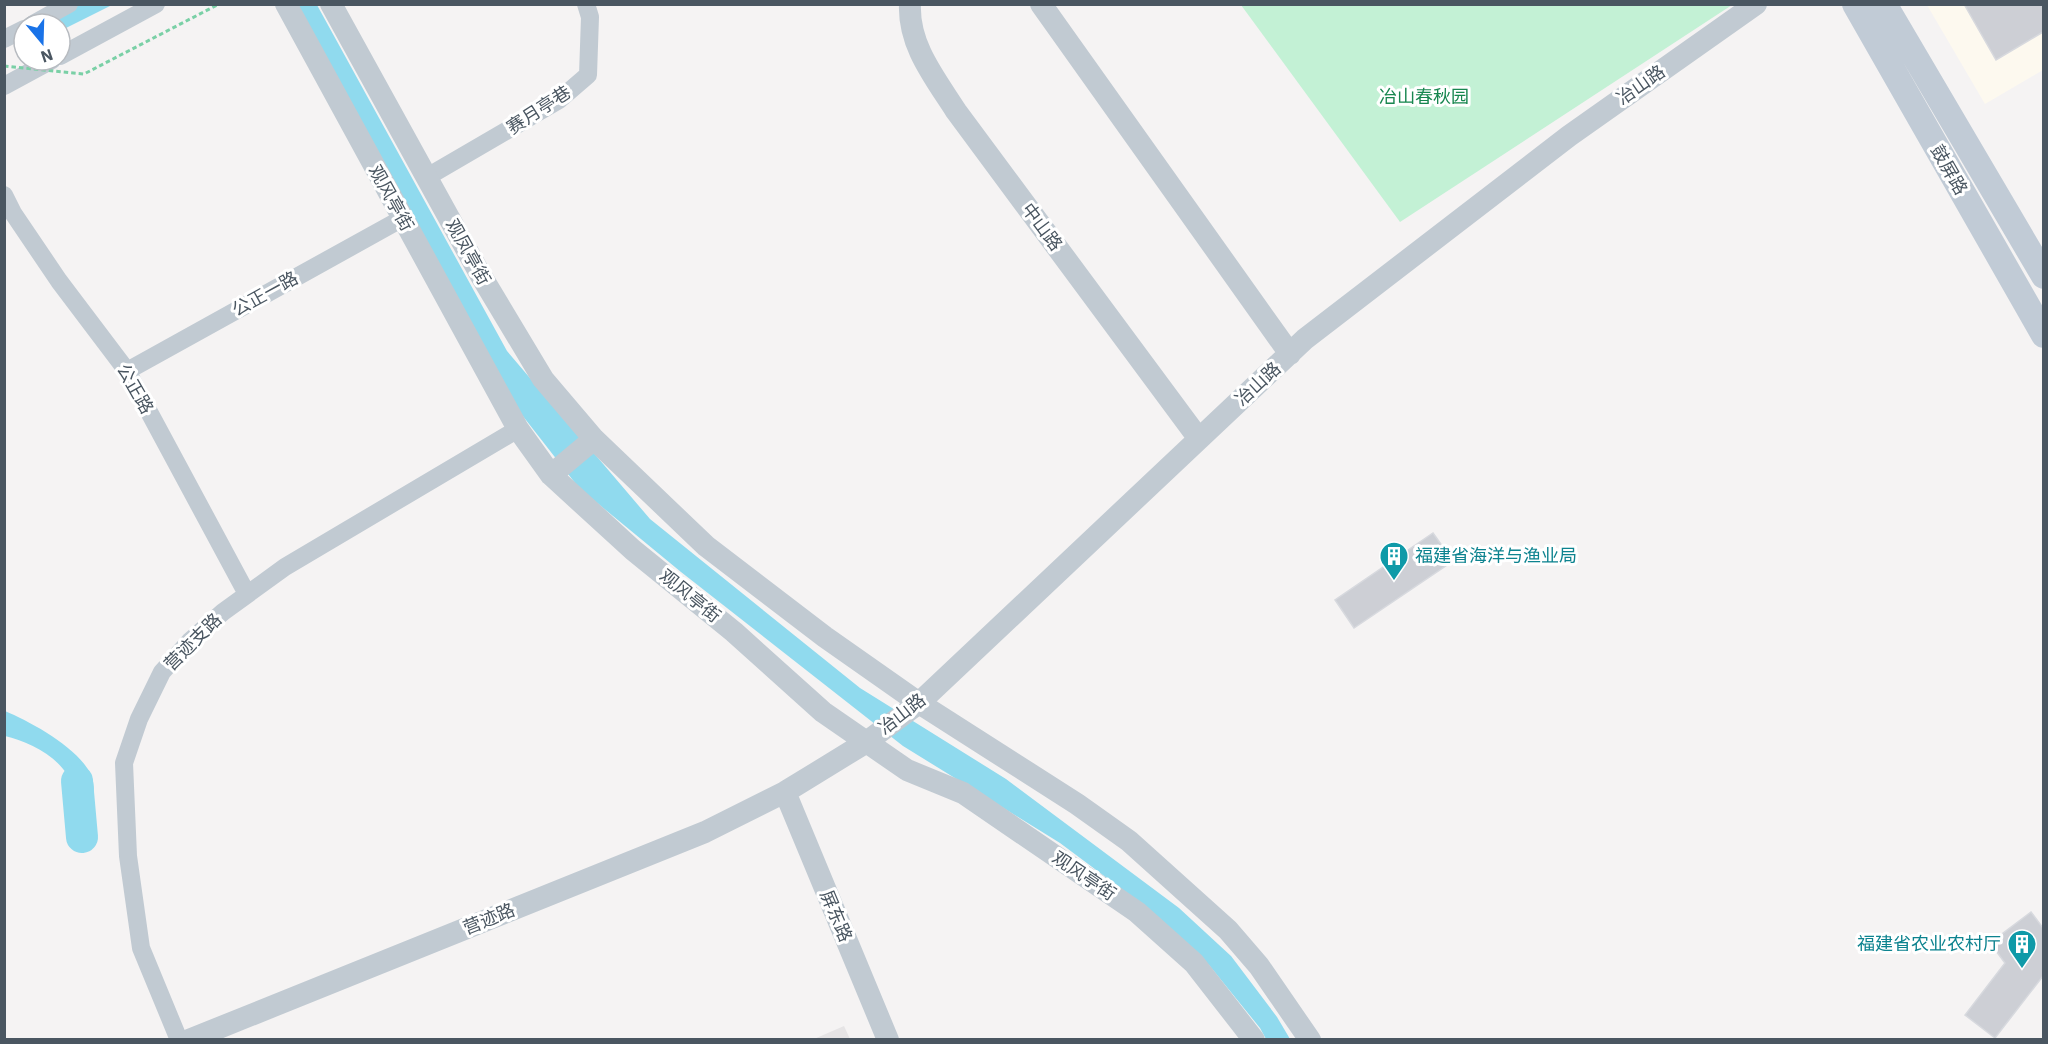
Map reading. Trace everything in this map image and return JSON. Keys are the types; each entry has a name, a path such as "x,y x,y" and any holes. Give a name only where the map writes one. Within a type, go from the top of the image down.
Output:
{"main road":[{"name":"鼓屏路","path":"1855,4 2043,335"},
{"name":"鼓屏路","path":"1884,4 2043,276"}],"street":[{"path":"55,12 69,4"},
{"path":"72,50 156,4"},
{"name":"观风亭街","path":"286,4 518,429 551,475 633,550 734,632 823,712 907,770 963,792 1137,912 1194,963 1254,1040"},
{"name":"观凤亭街","path":"331,4 480,274 543,379 594,440 706,546 825,637 919,703"},
{"name":"赛月亭巷","path":"427,177 559,100 588,75 590,17 586,4"},
{"name":"中山路","path":"910,4 909,25 924,61 956,111 1199,439"},
{"path":"1041,4 1290,354"},
{"name":"冶山路","path":"785,792 865,743 919,703 1305,339 1569,136 1756,4"},
{"path":"4,86 30,72"},
{"name":"公正路","path":"4,195 13,213 59,280 127,370 247,594"},
{"name":"公正一路","path":"127,370 402,218"},
{"name":"营迹支路","path":"179,1040 141,948 128,856 124,763 139,719 162,672 190,641 247,594 285,567 518,429"},
{"path":"551,475 594,440"},
{"path":"919,703 1077,804 1164,871 1228,930 1260,966 1310,1040"},
{"name":"营迹路","path":"189,1040 705,832 785,792"},
{"name":"屏东路","path":"785,792 888,1040"}],"path":[{"path":"4,66 84,74 219,4"}],"shaded area":[{"path":"1927,5 2043,5 2043,70 1985,104"},
{"path":"844,1026 850,1039 814,1039"}],"green space":[{"name":"冶山春秋园","path":"1241,5 1732,5 1400,222"}],"water":[{"path":"78,5 112,5 72,25 72,12 64,12"},
{"path":"295,5 317,5 507,351 650,519 860,688 1006,779 1179,908 1231,956 1277,1017 1290,1039 1266,1039 1260,1028 1209,965 1139,902 1060,843 903,746 681,572 579,488 515,406"},
{"path":"5,711 53,737 85,765 94,786 91,822 70,823 72,789 69,779 56,761 46,754 5,736"}],"building":[{"path":"1964,4 2043,4 2043,32 1996,60"},
{"name":"福建省海洋与渔业局","path":"1433,533 1453,561 1354,628 1335,600"},
{"name":"福建省农业农村厅","path":"2031,912 2043,928 2043,976 1995,1038 1965,1015 2005,963 1990,943"}],"waterway":[{"path":"77,781 82,837"}],"place":[{"name":"福建省海洋与渔业局","path":"1394,582"},
{"name":"福建省农业农村厅","path":"2022,970"}]}
